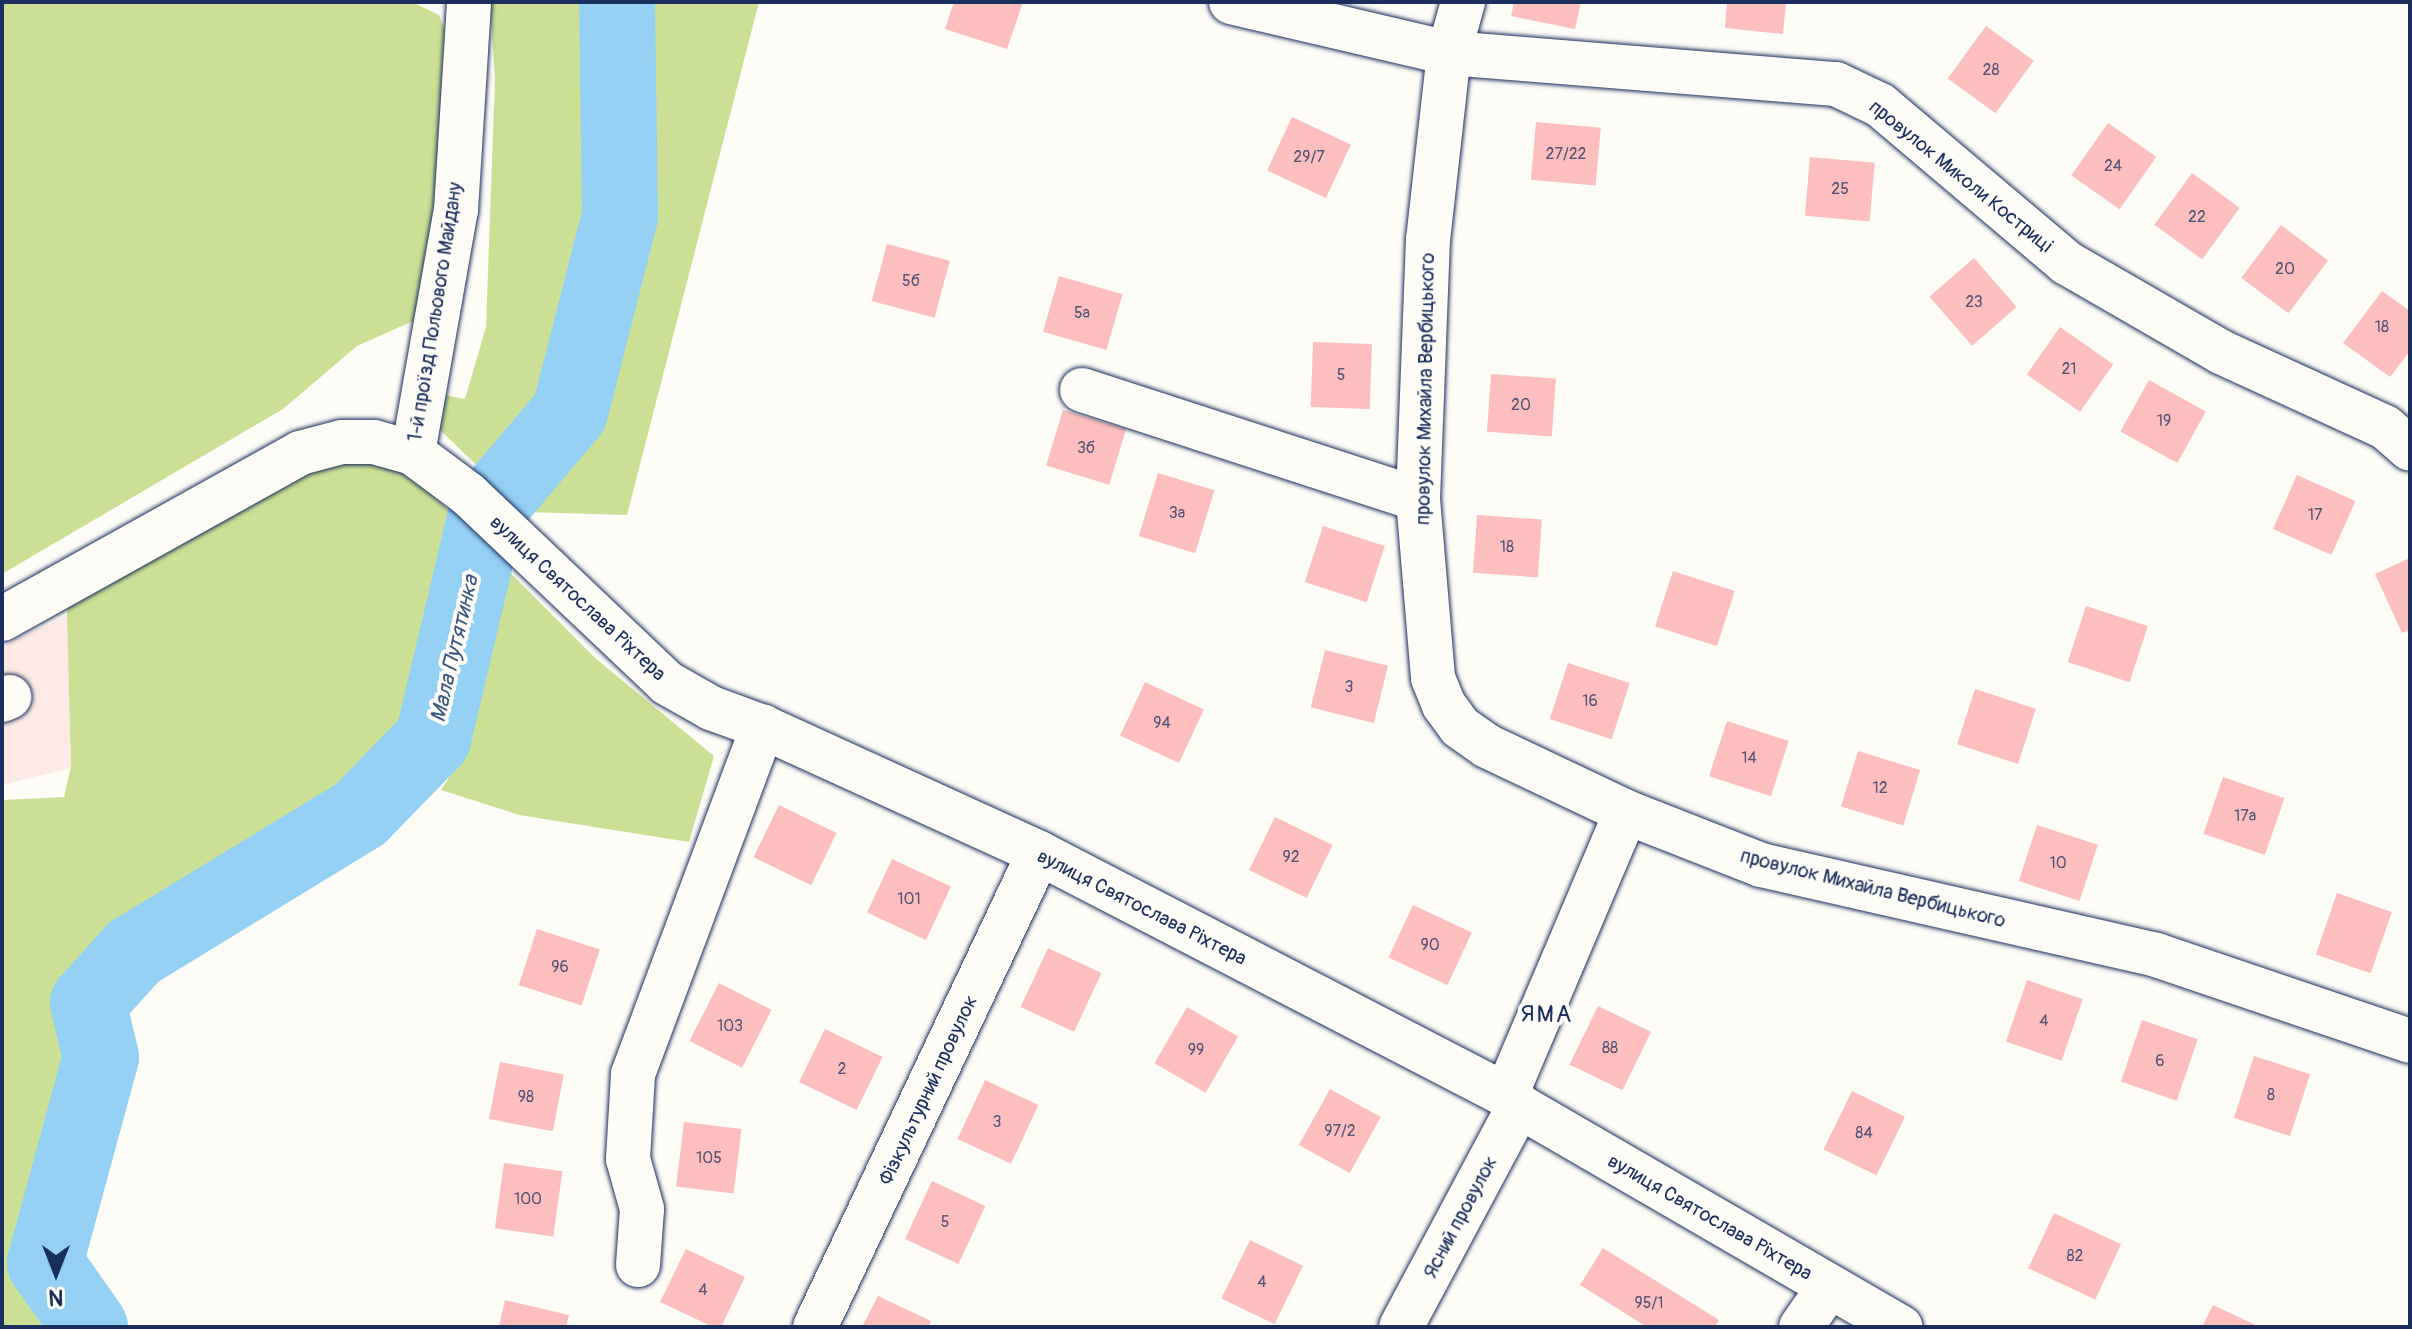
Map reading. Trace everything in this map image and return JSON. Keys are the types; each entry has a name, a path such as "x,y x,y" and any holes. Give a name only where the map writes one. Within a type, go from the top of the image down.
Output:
{"street":[{"name":"1-й проїзд Польового Майдану","path":"2,619 300,453 342,442 374,442 413,453 456,210 469,2"},
{"name":"провулок Миколи Костриці","path":"1231,2 1449,53 1836,84 1880,105 2067,263 2221,352 2385,427 2410,449"},
{"name":"провулок Михайла Вербицького","path":"1463,2 1449,53 1428,239 1418,499 1433,678 1444,705 1460,727 1487,746 1626,812 1761,865 2156,955 2410,1041"},
{"path":"1082,390 1418,499"},
{"name":"вулиця Святослава Ріхтера","path":"413,453 492,517 667,683 711,708 763,727 1039,853 1512,1100 1901,1327"},
{"path":"638,1265 642,1209 628,1159 633,1074 763,727"},
{"name":"Ясний провулок","path":"1401,1327 1512,1100 1626,812"},
{"name":"Фізкультурний провулок","path":"815,1327 1039,853"},
{"path":"1801,1327 1829,1287"}],"shaded area":[{"path":"75,612 71,768 2,785 2,646"}],"green space":[{"path":"2,2 412,2 439,15 463,76 438,310 357,346 283,409 2,574"},
{"path":"490,2 759,2 627,515 525,512 437,427 445,395 465,399 486,327 495,79"},
{"path":"287,456 395,465 430,492 595,658 714,756 689,842 519,815 441,790 468,748 435,708 344,806 154,926 90,957 68,978 55,1003 57,1020 76,1067 73,1089 43,1206 22,1254 27,1275 41,1298 69,1327 2,1327 2,800 64,797 71,766 66,575"}],"building":[{"path":"954,2 1023,2 1007,49 945,29"},
{"path":"1514,2 1581,2 1575,29 1511,16"},
{"path":"1727,2 1786,2 1783,34 1725,28"},
{"path":"1986,26 2034,61 1996,113 1948,79"},
{"path":"1292,117 1351,144 1326,198 1267,170"},
{"path":"1536,122 1601,128 1596,185 1531,180"},
{"path":"2108,123 2156,157 2120,209 2071,175"},
{"path":"1810,157 1875,163 1870,221 1805,216"},
{"path":"2192,173 2240,208 2202,259 2154,225"},
{"path":"2281,225 2328,261 2288,313 2241,278"},
{"path":"887,244 950,261 935,318 872,301"},
{"path":"1974,258 2017,307 1972,346 1929,297"},
{"path":"1059,276 1122,294 1106,350 1043,332"},
{"path":"2382,291 2410,311 2410,351 2390,377 2343,343"},
{"path":"2060,327 2113,364 2080,412 2027,375"},
{"path":"1313,342 1372,344 1370,409 1311,407"},
{"path":"1491,374 1556,379 1552,436 1487,432"},
{"path":"2149,380 2206,412 2177,463 2120,432"},
{"path":"1063,410 1126,429 1109,485 1046,465"},
{"path":"1158,473 1214,490 1195,553 1139,536"},
{"path":"2297,475 2355,501 2331,555 2273,529"},
{"path":"1477,515 1542,520 1538,577 1473,573"},
{"path":"1323,526 1385,546 1367,602 1305,582"},
{"path":"2410,558 2410,630 2402,633 2375,574"},
{"path":"1673,571 1735,591 1717,646 1655,626"},
{"path":"2086,606 2148,626 2130,682 2068,662"},
{"path":"1325,650 1388,666 1374,723 1311,707"},
{"path":"1568,663 1630,683 1612,739 1550,719"},
{"path":"1145,682 1204,709 1179,763 1120,735"},
{"path":"1975,689 2036,709 2018,764 1957,744"},
{"path":"1727,721 1789,741 1771,796 1709,776"},
{"path":"1858,751 1920,770 1903,825 1841,806"},
{"path":"2223,777 2284,798 2265,855 2203,834"},
{"path":"779,805 837,833 811,885 754,857"},
{"path":"1275,817 1333,845 1307,898 1249,870"},
{"path":"2037,825 2098,845 2080,901 2019,881"},
{"path":"892,859 951,886 926,940 867,912"},
{"path":"2337,893 2392,912 2371,973 2316,954"},
{"path":"1413,905 1472,932 1447,985 1388,958"},
{"path":"537,929 600,949 582,1006 519,985"},
{"path":"1048,948 1101,973 1074,1032 1021,1007"},
{"path":"2027,980 2083,999 2062,1061 2006,1041"},
{"path":"719,983 772,1010 742,1068 689,1041"},
{"path":"1598,1006 1651,1032 1623,1090 1570,1064"},
{"path":"1187,1007 1238,1036 1206,1093 1154,1063"},
{"path":"2142,1020 2198,1039 2177,1101 2121,1081"},
{"path":"825,1029 883,1057 857,1110 799,1082"},
{"path":"2254,1056 2310,1074 2290,1136 2234,1118"},
{"path":"500,1062 564,1074 553,1131 489,1119"},
{"path":"985,1080 1038,1105 1011,1164 958,1139"},
{"path":"1330,1089 1381,1117 1350,1173 1299,1145"},
{"path":"1852,1091 1905,1117 1877,1175 1824,1149"},
{"path":"684,1122 742,1129 734,1194 676,1187"},
{"path":"504,1163 562,1171 553,1237 495,1228"},
{"path":"932,1181 985,1206 958,1264 905,1239"},
{"path":"2054,1213 2121,1244 2095,1300 2028,1268"},
{"path":"1250,1240 1303,1266 1275,1324 1222,1298"},
{"path":"1603,1248 1719,1320 1715,1327 1647,1327 1580,1285"},
{"path":"686,1249 745,1277 721,1327 713,1327 660,1302"},
{"path":"878,1296 931,1321 928,1327 862,1327"},
{"path":"505,1300 569,1315 566,1327 499,1327"},
{"path":"2213,1305 2260,1327 2202,1327"}],"waterway":[{"name":"Мала Путятинка","path":"90,1327 45,1263 101,1057 88,1003 134,952 360,814 433,739 487,510 570,412 620,216 617,2"}],"district":[{"name":"ЯМА","path":"1547,1015"}]}
